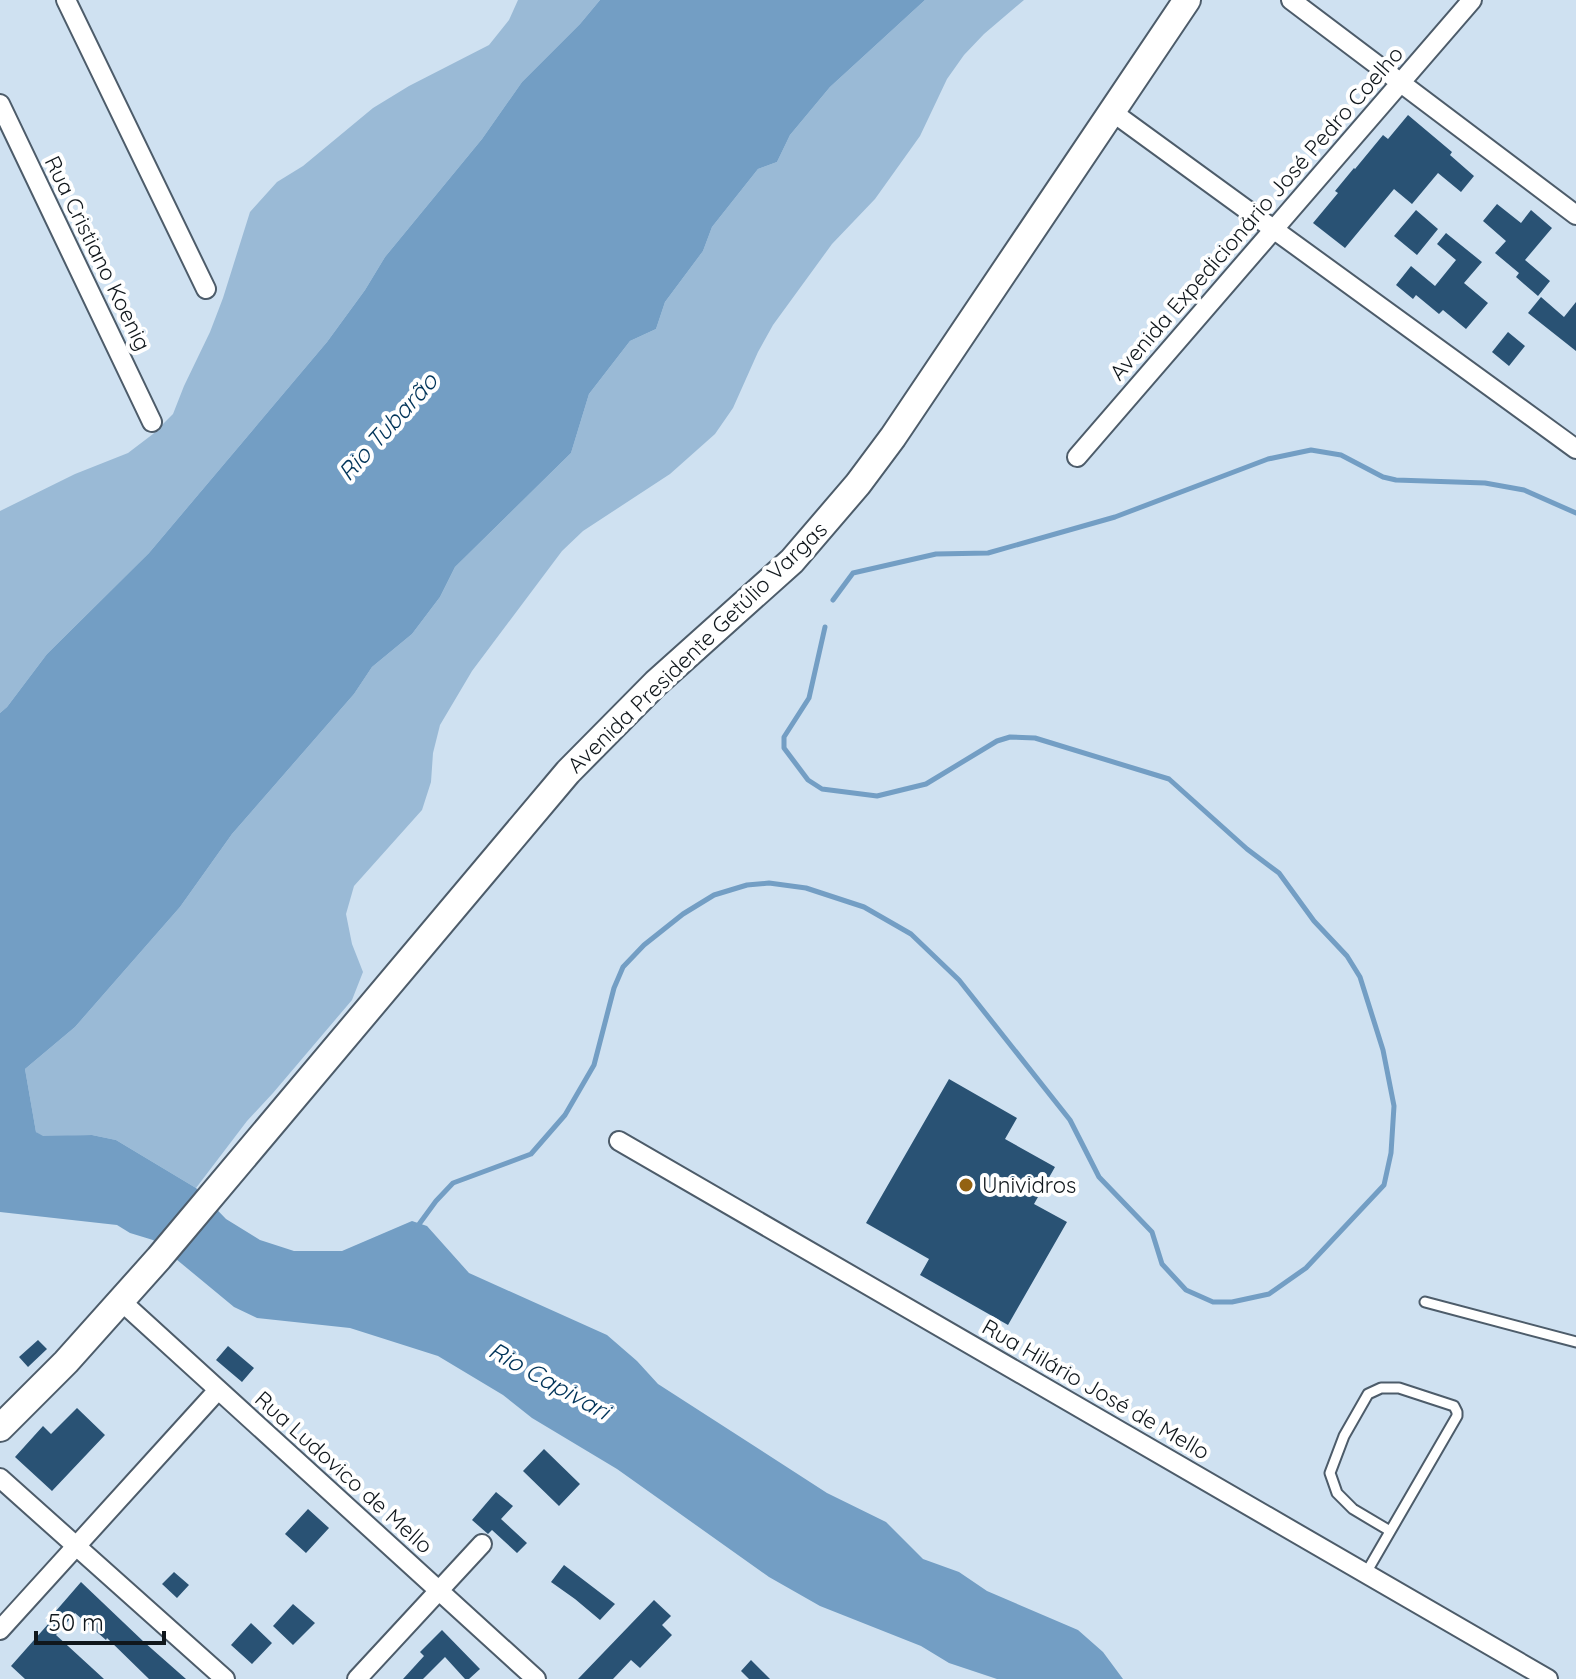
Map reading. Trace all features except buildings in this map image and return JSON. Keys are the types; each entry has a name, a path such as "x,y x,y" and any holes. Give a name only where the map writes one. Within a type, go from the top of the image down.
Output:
{"main road":[{"name":"Avenida Presidente Getúlio Vargas","path":"0,1428 49,1380 159,1258 568,772 656,683 792,561 825,525 893,437 1187,0"}],"street":[{"path":"66,0 206,289"},
{"path":"1291,0 1576,215"},
{"name":"Avenida Expedicionário José Pedro Coelho","path":"1077,457 1472,0"},
{"name":"Rua Cristiano Koenig","path":"0,104 152,422"},
{"path":"1111,111 1576,449"},
{"name":"Rua Hilário José de Mello","path":"619,1141 1548,1679"},
{"name":"Rua Ludovico de Mello","path":"121,1301 536,1679"},
{"path":"0,1630 218,1390"},
{"path":"0,1478 225,1679"},
{"path":"357,1679 482,1544"}],"lane":[{"path":"1425,1302 1576,1342"},
{"path":"1366,1573 1457,1416 1454,1406 1399,1388 1381,1388 1368,1394 1344,1436 1330,1473 1337,1493 1353,1509 1390,1531"}],"shaded area":[{"path":"518,0 600,0 522,82 482,139 385,257 327,342 149,553 47,654 0,713 0,511 75,474 128,453 153,434 173,414 210,332 250,212 277,182 303,166 373,108 489,45 509,20"},
{"path":"925,0 1024,0 964,55 947,79 920,136 875,199 832,244 773,325 733,408 715,434 670,474 583,531 562,551 472,671 440,725 433,753 431,782 422,810 354,886 346,914 352,944 363,972 352,1000 247,1121 196,1188 116,1140 92,1135 42,1137 36,1132 25,1069 75,1027 180,907 232,834 354,694 372,667 412,634 440,597 455,567 571,453 589,394 630,341 656,329 665,302 703,251 712,227 758,169 777,162 790,135 830,87"}],"water":[{"path":"600,0 925,0 830,87 790,135 777,162 758,169 712,227 703,251 665,302 656,329 630,341 589,394 571,453 455,567 440,597 412,634 372,667 354,694 232,834 180,907 75,1027 25,1069 36,1132 43,1136 92,1135 116,1140 196,1188 226,1219 260,1240 294,1251 342,1251 412,1221 427,1226 469,1273 607,1335 658,1384 827,1493 886,1522 923,1559 959,1572 987,1591 1078,1630 1103,1652 1123,1679 997,1679 949,1663 921,1646 820,1606 769,1577 617,1469 438,1356 350,1328 257,1318 234,1307 153,1240 117,1225 0,1212 0,713 47,654 149,553 327,342 385,257 482,139 522,82"}],"waterway":[{"path":"833,600 853,573 936,554 988,553 1115,517 1268,459 1311,450 1341,455 1383,477 1396,480 1485,483 1524,490 1576,513"},
{"path":"417,1227 453,1183 531,1154 565,1115 594,1065 614,988 623,967 644,945 683,914 714,895 747,885 769,883 806,888 864,907 911,934 959,980 1070,1120 1099,1177 1152,1232 1162,1264 1186,1290 1213,1302 1232,1302 1269,1294 1306,1268 1384,1185 1391,1153 1394,1106 1383,1050 1360,977 1347,956 1314,921 1279,873 1247,849 1169,779 1035,738 1010,737 997,741 926,784 877,796 822,789 808,780 784,748 784,737 809,698 825,627"}],"place":[{"name":"Unividros","path":"966,1185"}],"water label":[{"name":"Rio Tubarão","path":"388,427"},
{"name":"Rio Capivari","path":"549,1381"}]}
